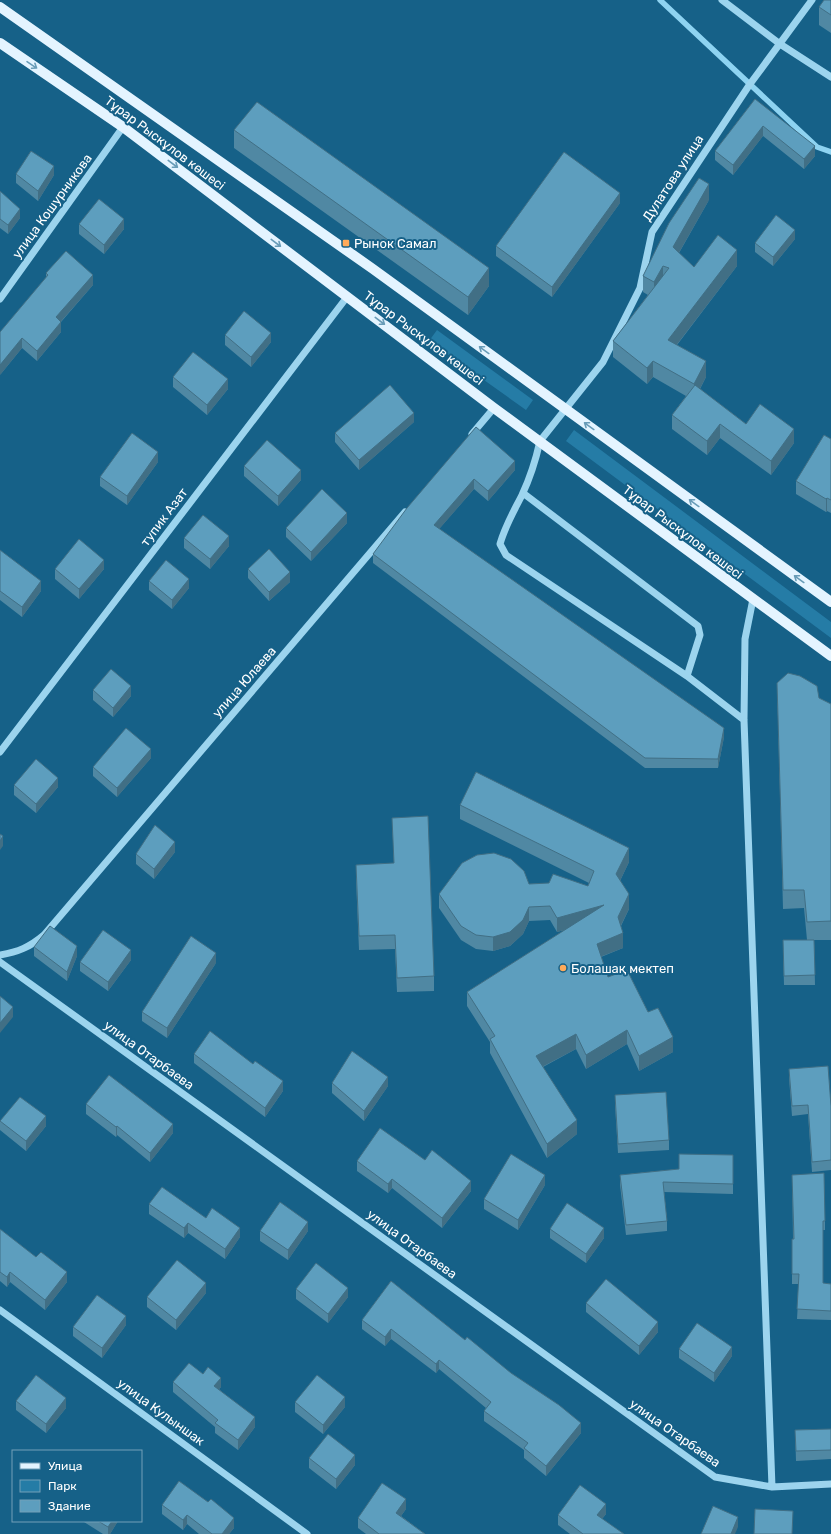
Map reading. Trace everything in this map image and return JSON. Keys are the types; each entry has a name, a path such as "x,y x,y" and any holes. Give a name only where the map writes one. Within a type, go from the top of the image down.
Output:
{"main road":[{"name":"Тұрар Рыскұлов көшесі","path":"0,7 374,269 831,602"},
{"name":"Тұрар Рыскұлов көшесі","path":"0,43 123,126 494,408 831,656"}],"street":[{"path":"722,0 780,44 831,77"},
{"name":"Дулатова улица","path":"540,441 602,362 640,288 652,232 750,84 812,0"},
{"name":"улица Кошурникова","path":"0,299 123,126"},
{"name":"тупик Азат","path":"0,752 348,297"},
{"path":"466,441 494,408"},
{"path":"540,441 523,493 503,534 500,544 506,555 687,676 744,720"},
{"path":"523,493 698,626 700,635 687,676"},
{"name":"улица Юлаева","path":"0,955 16,952 30,946 44,934 409,507"},
{"path":"752,599 745,639 744,720 772,1487"},
{"name":"улица Отарбаева","path":"0,962 715,1477 772,1487 831,1484"},
{"name":"улица Кулыншак","path":"0,1310 307,1534"}],"green space":[{"path":"437,330 533,400 526,410 429,341"},
{"path":"574,430 831,622 831,638 566,441"}],"building":[{"path":"824,0 831,0 831,15 819,7"},
{"path":"755,99 815,146 804,159 763,126 733,165 715,151"},
{"path":"257,102 489,268 468,297 234,130"},
{"path":"31,151 54,166 38,191 16,174"},
{"path":"564,152 620,193 552,287 496,246"},
{"path":"699,178 709,184 673,247 694,267 718,235 737,250 668,340 706,361 694,384 653,361 647,368 613,341 669,268 663,266 654,282 643,276 669,223"},
{"path":"0,191 20,209 8,225 0,219"},
{"path":"99,199 124,219 104,245 79,224"},
{"path":"776,215 795,230 773,257 755,243"},
{"path":"66,251 93,275 56,317 61,322 37,351 22,338 0,365 0,332 48,275 46,273"},
{"path":"244,311 271,333 251,357 225,335"},
{"path":"193,352 228,379 207,405 173,377"},
{"path":"390,385 414,413 359,460 335,433"},
{"path":"695,385 746,424 760,404 794,429 771,461 720,424 707,441 672,415"},
{"path":"476,427 515,461 488,491 474,479 434,525 724,728 718,759 645,758 373,554 407,508"},
{"path":"132,433 158,452 127,496 100,477"},
{"path":"824,435 831,439 831,500 826,499 796,481"},
{"path":"267,440 301,470 278,496 244,466"},
{"path":"322,489 347,513 311,552 286,528"},
{"path":"203,515 229,536 210,559 184,538"},
{"path":"79,539 104,560 79,589 55,569"},
{"path":"269,549 290,572 269,592 248,569"},
{"path":"0,550 41,581 22,607 0,591"},
{"path":"166,560 189,579 172,600 149,581"},
{"path":"111,669 131,686 113,708 93,690"},
{"path":"788,673 800,676 817,686 819,698 831,704 831,921 807,922 804,890 783,890 777,683"},
{"path":"126,728 151,749 117,788 93,767"},
{"path":"36,759 58,778 36,804 14,785"},
{"name":"Болашақ мектеп","path":"476,772 629,848 616,874 629,894 618,917 623,933 597,944 608,977 627,970 648,1012 658,1008 673,1037 639,1056 627,1030 586,1055 576,1034 536,1056 577,1120 547,1144 490,1039 495,1036 467,992 604,905 557,918 550,906 529,907 523,920 510,932 493,937 476,935 461,926 439,894 462,863 477,855 494,853 511,859 524,871 529,884 549,883 553,874 588,886 594,871 460,805"},
{"path":"428,816 434,976 397,978 395,935 359,936 356,865 394,863 392,818"},
{"path":"155,825 175,842 154,869 136,854"},
{"path":"0,834 3,836 0,841"},
{"path":"50,926 77,946 67,972 34,947"},
{"path":"103,930 131,950 108,982 80,962"},
{"path":"191,936 216,953 167,1028 142,1012"},
{"path":"783,940 814,940 815,975 784,976"},
{"path":"0,996 13,1007 0,1023"},
{"path":"210,1031 253,1064 255,1061 283,1081 265,1108 194,1054"},
{"path":"352,1051 388,1077 364,1111 332,1083"},
{"path":"828,1066 831,1106 831,1160 812,1162 808,1105 792,1106 789,1069"},
{"path":"109,1075 173,1124 150,1153 117,1126 116,1127 86,1104"},
{"path":"666,1092 669,1140 618,1144 615,1095"},
{"path":"20,1097 46,1116 26,1141 0,1121"},
{"path":"380,1128 425,1160 432,1150 471,1181 442,1218 392,1179 388,1184 357,1161"},
{"path":"511,1154 545,1175 518,1220 484,1199"},
{"path":"679,1154 733,1155 733,1184 663,1182 667,1221 626,1225 620,1175 679,1169"},
{"path":"824,1173 825,1221 823,1221 823,1283 831,1284 831,1311 797,1309 799,1274 792,1274 792,1239 794,1239 792,1175"},
{"path":"162,1187 206,1218 212,1208 240,1228 225,1249 188,1223 184,1228 149,1204"},
{"path":"280,1202 308,1222 288,1250 260,1231"},
{"path":"567,1203 604,1228 586,1254 550,1229"},
{"path":"0,1229 36,1257 41,1252 67,1272 45,1300 10,1272 7,1277 0,1272"},
{"path":"177,1260 206,1283 176,1320 147,1297"},
{"path":"316,1263 348,1288 328,1314 296,1289"},
{"path":"606,1279 658,1322 639,1346 586,1303"},
{"path":"391,1281 465,1340 467,1337 511,1373 559,1405 581,1423 546,1466 524,1448 528,1443 484,1411 491,1402 439,1360 436,1364 391,1329 385,1337 362,1320"},
{"path":"97,1295 126,1316 102,1348 73,1327"},
{"path":"697,1323 732,1347 714,1373 679,1349"},
{"path":"189,1363 203,1374 208,1367 221,1378 214,1386 255,1417 238,1440 215,1423 218,1420 173,1382"},
{"path":"36,1375 66,1398 46,1424 16,1401"},
{"path":"317,1375 345,1397 323,1425 295,1402"},
{"path":"831,1429 831,1450 796,1451 795,1430"},
{"path":"328,1434 355,1455 336,1479 309,1458"},
{"path":"179,1481 208,1502 211,1499 234,1518 222,1534 212,1534 187,1515 183,1520 162,1505"},
{"path":"382,1483 406,1499 396,1513 425,1534 379,1534 358,1518"},
{"path":"580,1485 606,1504 597,1515 624,1534 583,1534 558,1515"},
{"path":"713,1506 738,1517 731,1534 701,1534"},
{"path":"755,1509 793,1511 792,1534 754,1534"},
{"path":"100,1522 111,1522 108,1527"}],"waterway":[{"path":"660,0 817,147 831,152"}],"place":[{"name":"Рынок Самал","path":"346,243"},
{"name":"Болашақ мектеп","path":"563,968"}]}
